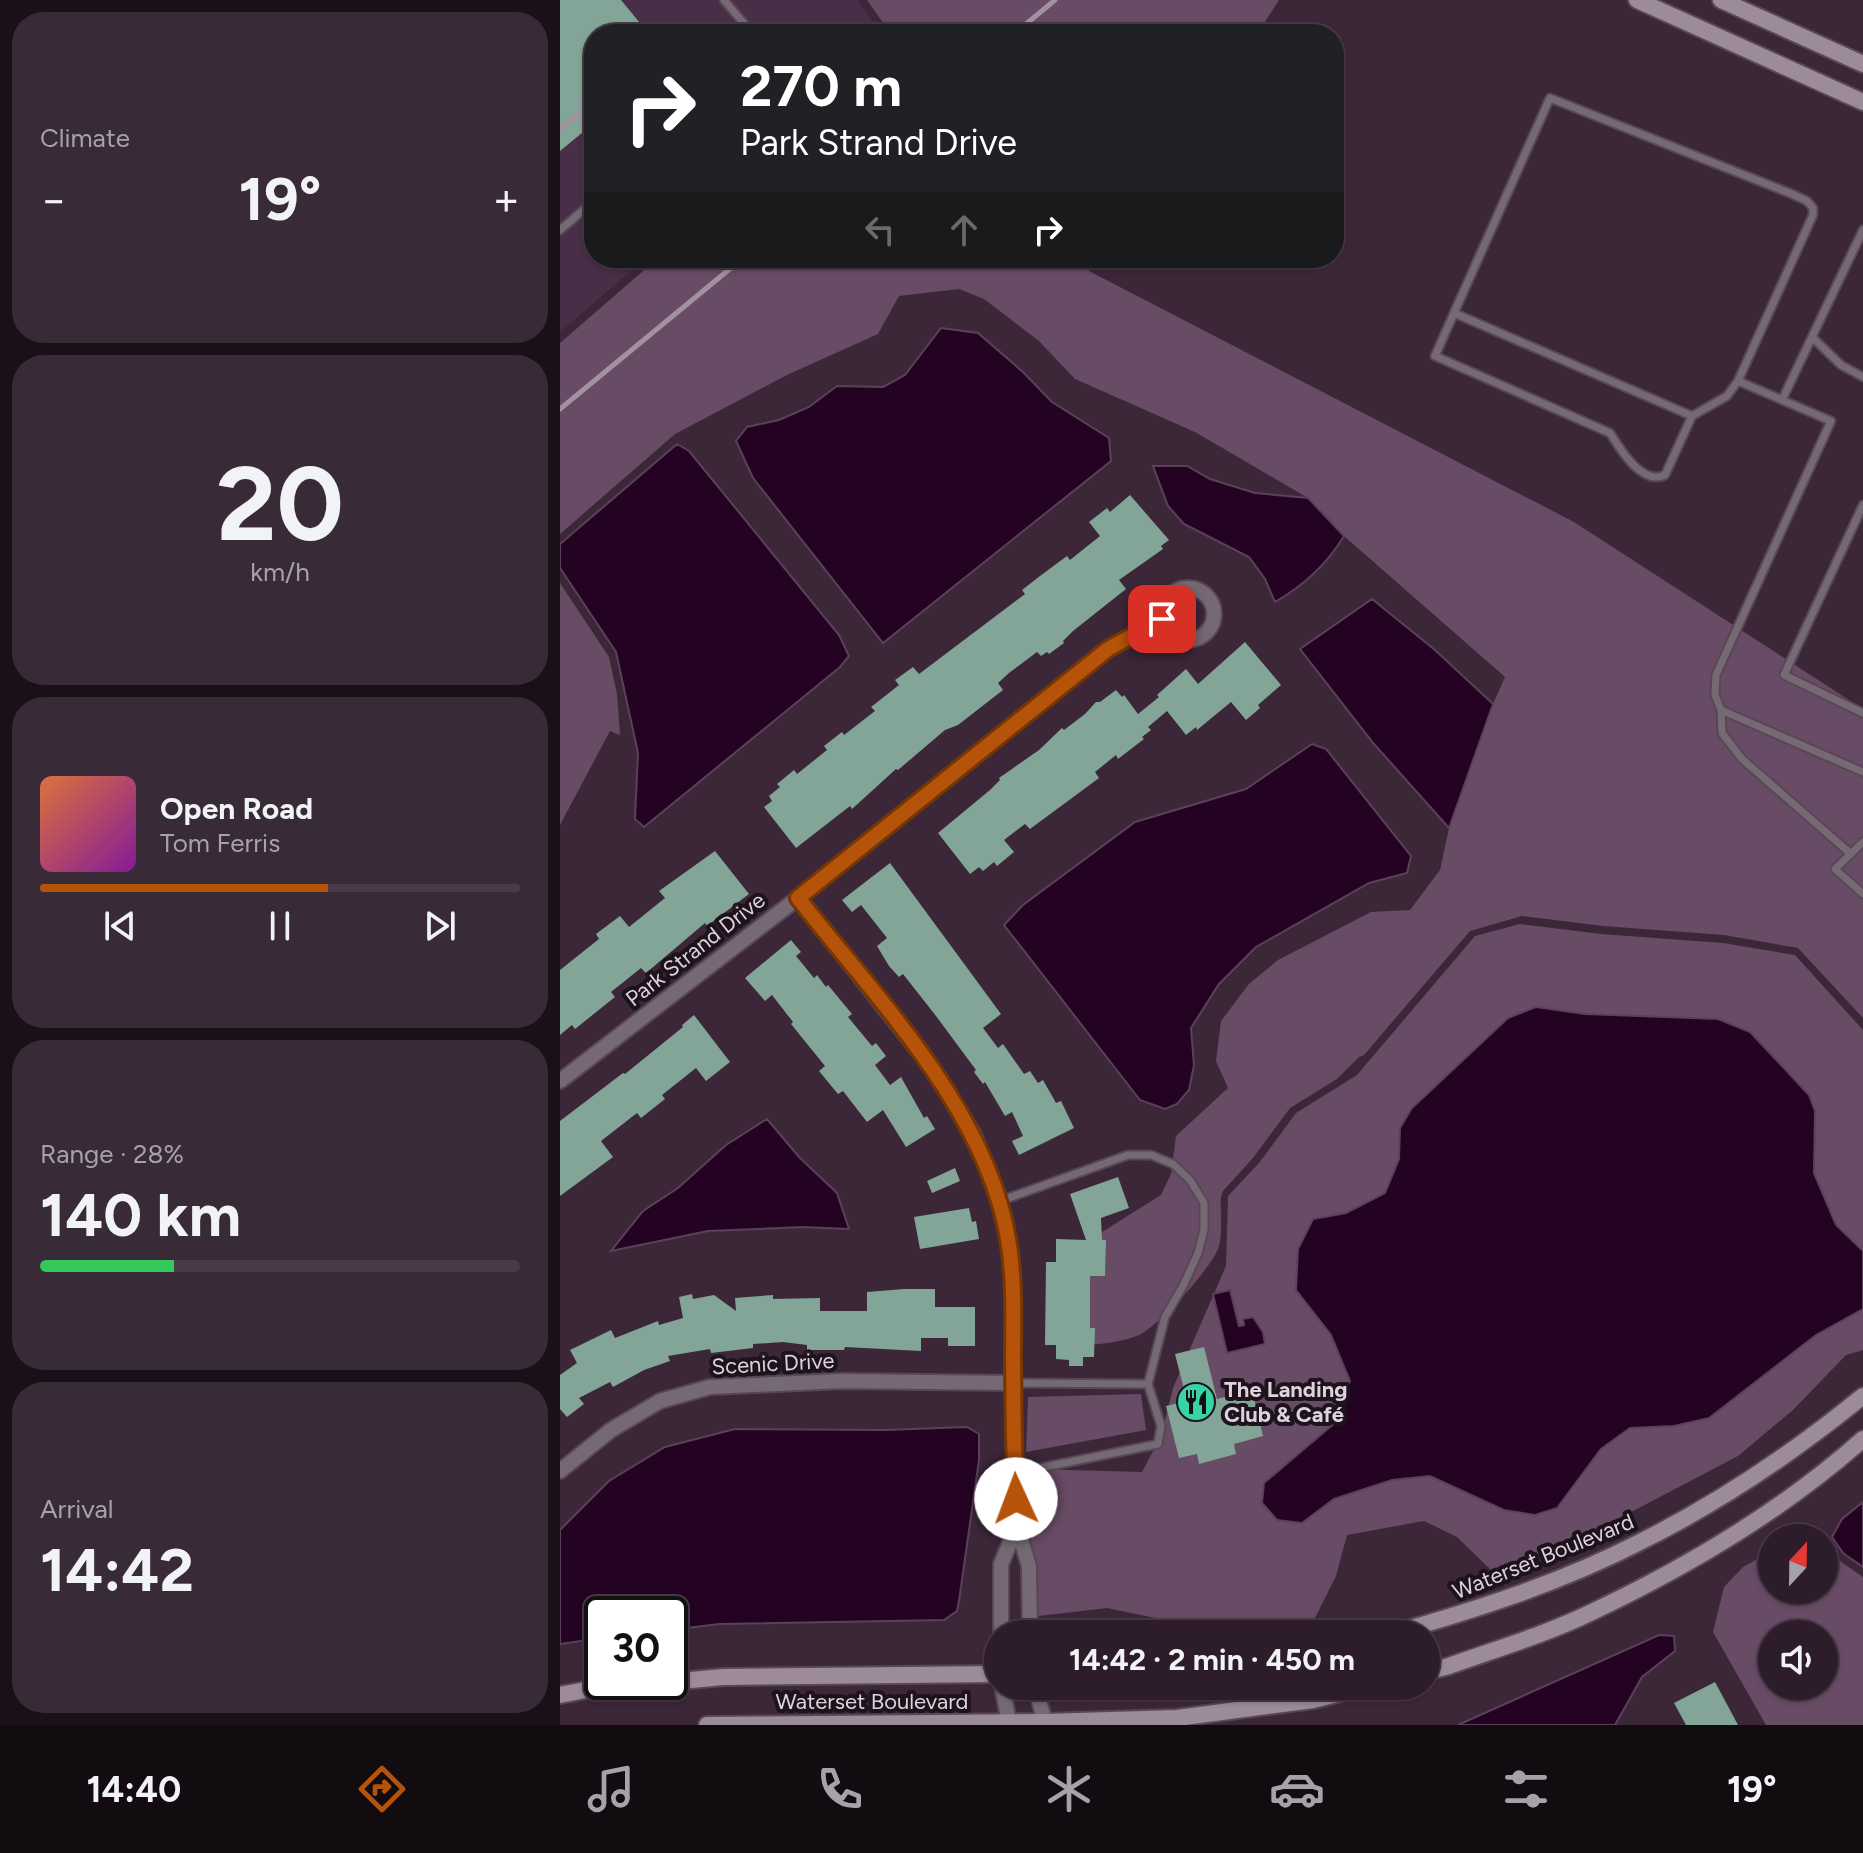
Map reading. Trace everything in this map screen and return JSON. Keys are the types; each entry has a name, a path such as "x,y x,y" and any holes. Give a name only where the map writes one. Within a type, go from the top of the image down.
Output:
{"street":[{"path":"1637,0 1863,102"},
{"path":"1721,0 1863,64"},
{"name":"Park Strand Drive","path":"560,1081 798,898 1108,649 1162,619"},
{"path":"798,898 931,1067 973,1133 1000,1201 1013,1278 1017,1526 1029,1566 1030,1620"},
{"name":"Scenic Drive","path":"560,1471 611,1430 660,1401 710,1387 841,1381 1013,1383"},
{"name":"Waterset Boulevard","path":"1440,1620 1570,1574 1701,1510 1814,1435 1863,1396"},
{"path":"1440,1668 1589,1614 1707,1553 1820,1477 1863,1439"},
{"path":"1001,1620 1001,1564 1017,1526"},
{"name":"Waterset Boulevard","path":"688,1680 723,1677 984,1674"},
{"name":"Waterset Boulevard","path":"560,1695 584,1690"},
{"path":"1005,1700 1009,1722"},
{"path":"1039,1700 1045,1722"},
{"name":"Waterset Boulevard","path":"707,1725 1177,1718 1313,1700"}],"lane":[{"path":"724,0 744,24"},
{"path":"1550,98 1792,194 1807,201 1813,208 1813,215 1738,381 1727,396 1692,416 1665,475 1659,478 1650,476 1622,452 1610,433 1435,356 1550,98"},
{"path":"560,230 584,210"},
{"path":"1782,400 1860,244 1863,230"},
{"path":"1454,313 1692,416"},
{"path":"1812,337 1841,365 1862,374"},
{"path":"1738,381 1831,421 1716,675 1715,695 1721,710 1722,733 1742,759 1851,854"},
{"path":"1863,505 1784,675 1863,713"},
{"path":"1721,710 1863,772"},
{"path":"1863,842 1835,869 1863,894"},
{"path":"1000,1201 1128,1155 1151,1155 1173,1164 1190,1180 1204,1203 1204,1230 1198,1253 1165,1317 1148,1384 1161,1426 1158,1444 1015,1473"},
{"path":"1013,1383 1148,1384"}],"shaded area":[{"path":"560,0 857,0 875,24 584,24 584,268 634,268 560,332"},
{"path":"867,0 1279,0 1263,24 884,24"},
{"path":"646,268 1091,268 1089,271 1574,522 1863,709 1863,1018 1798,948 1724,935 1522,916 1470,931 1364,1055 1337,1079 1290,1108 1253,1158 1223,1191 1219,1246 1215,1255 1170,1310 1137,1336 1108,1343 1058,1347 1091,1239 1161,1195 1171,1174 1176,1136 1228,1088 1216,1061 1221,1021 1249,984 1278,960 1371,912 1410,910 1440,870 1449,828 1505,677 1344,536 1308,498 1195,432 1075,379 1039,341 984,299 959,289 899,296 878,334 787,375 675,434 560,534 560,343"},
{"path":"941,328 978,333 1052,402 1109,438 1111,461 883,643 753,478 736,441 747,427 779,420 809,407 837,386 883,387 905,375"},
{"path":"677,444 689,451 839,635 849,656 840,667 644,827 635,819 638,753 616,652 560,568 560,544"},
{"path":"1153,466 1187,466 1210,479 1255,493 1308,498 1344,536 1314,574 1275,602 1265,579 1249,557 1184,524 1168,506"},
{"path":"560,583 609,657 617,694 620,735 610,731 560,825"},
{"path":"1372,599 1435,650 1493,704 1449,828 1374,744 1300,649"},
{"path":"1312,744 1326,749 1411,856 1407,873 1369,883 1256,947 1219,984 1191,1028 1194,1065 1189,1090 1177,1104 1165,1109 1140,1100 1004,925 1023,905 1135,822 1246,789"},
{"path":"1520,924 1601,934 1723,943 1795,955 1863,1030 1863,1350 1846,1355 1793,1410 1738,1456 1574,1542 1492,1571 1457,1537 1424,1521 1347,1535 1336,1576 1314,1620 1165,1620 1107,1608 1030,1617 1032,1469 1142,1472 1161,1436 1173,1388 1226,1266 1228,1196 1259,1163 1296,1113 1357,1075 1475,936"},
{"path":"1536,1007 1585,1014 1718,1019 1750,1032 1809,1095 1815,1111 1814,1173 1836,1225 1863,1251 1863,1309 1816,1335 1709,1418 1674,1426 1630,1428 1601,1449 1557,1508 1535,1515 1504,1510 1430,1476 1392,1480 1334,1499 1302,1523 1277,1520 1262,1503 1264,1483 1336,1422 1350,1381 1331,1335 1296,1290 1298,1249 1313,1219 1346,1213 1385,1193 1399,1159 1400,1128 1412,1108 1508,1018"},
{"path":"767,1119 799,1157 837,1193 849,1229 803,1227 708,1231 611,1251 643,1211 678,1188 726,1145"},
{"path":"1230,1290 1239,1326 1244,1325 1243,1319 1253,1317 1263,1332 1265,1344 1227,1353 1213,1294"},
{"path":"1141,1394 1146,1430 1026,1452 1028,1397"},
{"path":"967,1427 979,1434 979,1460 957,1611 944,1620 719,1624 688,1628 688,1596 584,1596 584,1641 560,1644 560,1530 609,1481 665,1447 735,1429"},
{"path":"1863,1502 1863,1567 1838,1546 1838,1526"},
{"path":"1758,1559 1758,1604 1838,1604 1838,1561 1863,1577 1863,1725 1766,1725 1713,1632 1724,1587 1743,1567"},
{"path":"1659,1635 1674,1636 1675,1651 1642,1677 1615,1725 1458,1725"}],"building":[{"path":"560,0 621,0 641,24 584,24 584,131 560,151"},
{"path":"1130,495 1169,540 1161,546 1163,549 1119,580 1126,589 1049,654 1047,652 1041,656 1037,652 1009,673 998,683 1003,690 958,725 945,730 852,809 850,806 796,848 764,807 772,801 769,796 780,787 777,784 794,770 797,774 827,750 824,746 875,711 871,707 899,685 895,680 913,667 919,674 1025,594 1022,590 1040,576 1067,556 1070,560 1100,536 1089,522 1107,508 1110,512"},
{"path":"1245,642 1281,685 1246,720 1231,702 1197,730 1196,727 1186,735 1167,711 1148,727 1151,730 1142,737 1144,739 1095,772 1099,778 1030,829 1025,824 1004,840 1014,852 997,866 994,862 983,871 979,867 970,874 938,833 990,790 999,778 1039,750 1062,728 1064,730 1085,714 1096,702 1116,690 1122,697 1124,695 1138,714 1186,669 1198,684"},
{"path":"715,851 749,894 707,926 705,923 646,973 641,968 611,992 615,997 575,1029 572,1025 560,1035 560,970 599,939 596,934 620,916 629,927 665,898 659,891"},
{"path":"890,863 1001,1014 983,1028 998,1048 1003,1044 1024,1074 1030,1071 1038,1083 1043,1080 1056,1103 1061,1101 1074,1128 1019,1155 1012,1141 1023,1136 1012,1112 1005,1116 985,1082 983,1084 974,1072 976,1070 936,1016 903,974 899,977 889,966 877,946 887,938 861,905 852,912 842,900"},
{"path":"791,940 801,952 796,956 814,978 817,975 826,987 828,985 852,1014 848,1017 872,1046 876,1043 886,1056 875,1065 890,1085 901,1077 924,1118 927,1116 935,1129 906,1147 883,1110 867,1122 843,1091 838,1094 819,1071 825,1066 772,995 765,1001 745,978"},
{"path":"694,1015 730,1062 706,1081 696,1068 662,1095 665,1099 641,1118 637,1113 601,1141 613,1157 560,1196 560,1121 625,1074"},
{"path":"955,1168 960,1181 932,1193 927,1181"},
{"path":"1118,1177 1129,1208 1101,1218 1102,1240 1106,1240 1105,1276 1090,1276 1090,1328 1095,1328 1094,1357 1083,1357 1083,1366 1069,1366 1069,1360 1056,1359 1056,1345 1045,1345 1046,1262 1056,1262 1056,1239 1086,1240 1070,1194"},
{"path":"969,1208 972,1222 976,1221 979,1239 920,1249 914,1217"},
{"path":"935,1289 935,1307 975,1307 975,1346 948,1346 948,1338 921,1338 921,1351 845,1347 844,1350 807,1350 807,1345 783,1342 753,1344 753,1348 711,1353 710,1349 668,1356 670,1361 644,1370 613,1387 610,1382 579,1398 584,1404 567,1417 560,1409 560,1375 577,1363 570,1350 611,1330 615,1338 658,1321 659,1325 683,1318 679,1297 692,1294 693,1299 714,1295 736,1311 735,1298 773,1295 773,1299 820,1298 820,1311 867,1311 867,1292"},
{"path":"1204,1347 1217,1399 1252,1390 1263,1436 1234,1444 1236,1454 1199,1464 1197,1454 1179,1458 1166,1406 1187,1401 1175,1354"},
{"path":"1715,1682 1738,1725 1686,1725 1674,1703"}],"railway":[{"path":"1026,24 1055,0"},
{"path":"560,129 584,109"},
{"path":"560,409 731,268"}],"place":[{"name":"The Landing Club & Café","path":"1196,1402"}],"route":[{"path":"1016,1499 1013,1278 1000,1201 973,1133 931,1067 798,898 1108,649 1162,619"}]}
